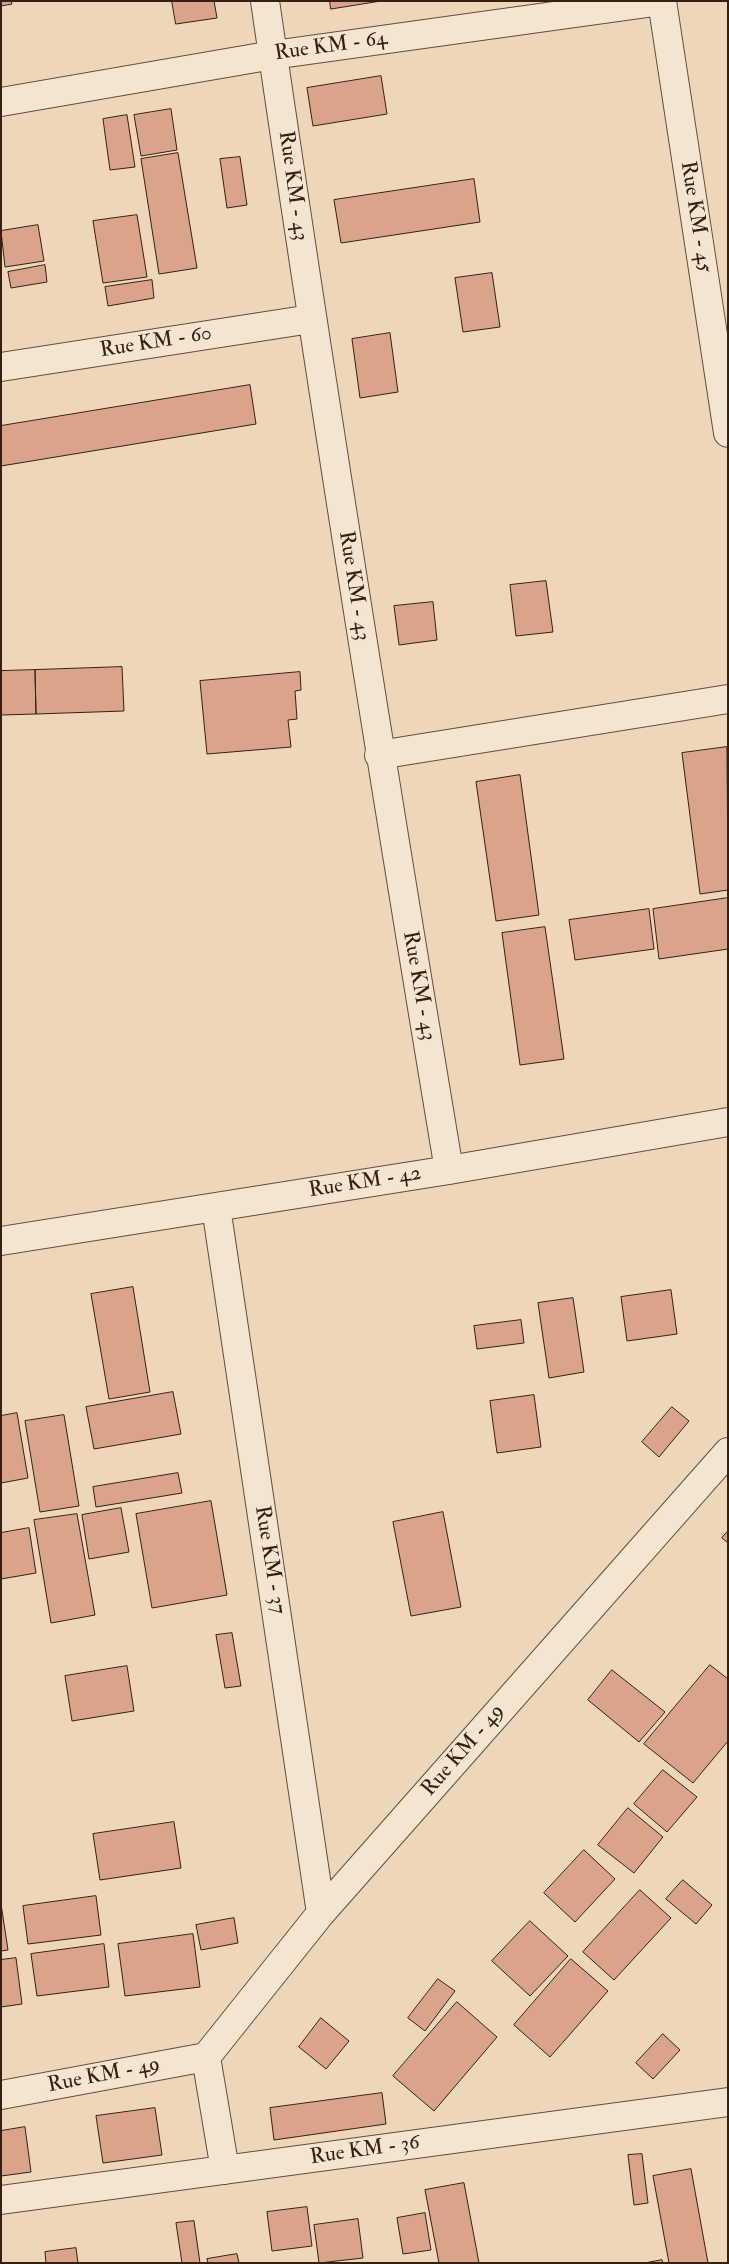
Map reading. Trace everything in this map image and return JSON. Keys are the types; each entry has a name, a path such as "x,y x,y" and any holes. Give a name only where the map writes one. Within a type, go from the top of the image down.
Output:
{"street":[{"name":"Rue KM - 43","path":"265,1 311,319 379,755 449,1170"},
{"name":"Rue KM - 64","path":"1,102 273,55 662,1"},
{"name":"Rue KM - 45","path":"662,1 723,376 728,433"},
{"name":"Rue KM - 60","path":"1,367 311,319"},
{"path":"379,755 728,699"},
{"name":"Rue KM - 42","path":"1,1241 449,1170 728,1122"},
{"name":"Rue KM - 37","path":"216,1207 321,1913"},
{"name":"Rue KM - 49","path":"1,2095 206,2057 321,1913 728,1452"},
{"path":"206,2057 224,2170"},
{"name":"Rue KM - 36","path":"1,2200 725,2099"}],"building":[{"path":"1,1 11,1 12,4 1,6"},
{"path":"172,1 214,1 217,18 176,24"},
{"path":"330,1 381,1 331,9"},
{"path":"381,76 387,114 313,126 307,88"},
{"path":"171,109 177,150 141,156 134,115"},
{"path":"127,115 135,167 110,170 103,119"},
{"path":"178,153 197,268 159,274 141,159"},
{"path":"240,157 247,205 227,208 220,159"},
{"path":"474,179 480,222 341,243 334,200"},
{"path":"137,215 147,277 103,283 93,221"},
{"path":"38,225 44,261 5,267 1,231"},
{"path":"45,265 47,282 11,288 8,272"},
{"path":"492,273 500,327 463,332 455,278"},
{"path":"152,280 154,298 108,306 105,287"},
{"path":"390,333 398,392 360,398 352,339"},
{"path":"250,385 256,424 1,466 1,426"},
{"path":"546,581 553,632 516,636 510,585"},
{"path":"433,602 437,640 399,645 394,606"},
{"path":"122,667 124,711 36,714 35,670"},
{"path":"35,670 36,714 1,715 1,671"},
{"path":"300,672 301,690 295,691 297,719 288,720 291,747 207,754 200,681"},
{"path":"727,747 728,890 700,894 682,753"},
{"path":"520,775 539,915 496,921 476,782"},
{"path":"728,898 728,949 659,959 653,909"},
{"path":"649,909 654,949 575,960 569,920"},
{"path":"545,927 564,1059 520,1065 502,933"},
{"path":"133,1287 150,1392 109,1399 91,1294"},
{"path":"671,1290 677,1334 627,1341 621,1297"},
{"path":"573,1298 584,1372 549,1378 538,1303"},
{"path":"521,1320 524,1343 477,1349 474,1326"},
{"path":"173,1392 181,1434 94,1449 86,1407"},
{"path":"534,1395 541,1447 497,1453 490,1401"},
{"path":"672,1407 689,1421 659,1457 642,1442"},
{"path":"17,1413 28,1478 1,1483 1,1416"},
{"path":"64,1415 79,1506 40,1512 25,1421"},
{"path":"178,1473 182,1493 96,1507 93,1487"},
{"path":"211,1501 227,1595 152,1608 136,1514"},
{"path":"121,1508 129,1552 89,1559 82,1515"},
{"path":"443,1512 461,1607 411,1616 393,1522"},
{"path":"77,1514 95,1615 51,1623 34,1520"},
{"path":"29,1528 36,1573 1,1579 1,1533"},
{"path":"728,1531 728,1543 722,1538"},
{"path":"232,1633 241,1686 225,1688 216,1635"},
{"path":"710,1665 728,1679 728,1741 693,1783 644,1744"},
{"path":"127,1666 134,1711 72,1721 65,1676"},
{"path":"612,1670 665,1712 639,1742 588,1700"},
{"path":"663,1770 697,1797 667,1832 634,1804"},
{"path":"628,1808 663,1837 634,1873 598,1845"},
{"path":"174,1822 181,1868 100,1880 93,1834"},
{"path":"584,1850 615,1879 575,1922 544,1893"},
{"path":"683,1880 712,1905 696,1924 666,1899"},
{"path":"640,1890 671,1918 614,1980 583,1952"},
{"path":"96,1896 101,1935 28,1944 23,1906"},
{"path":"1,1904 8,1950 1,1951"},
{"path":"234,1918 238,1943 201,1950 196,1925"},
{"path":"530,1921 568,1956 530,1996 492,1961"},
{"path":"193,1934 200,1987 125,1996 118,1944"},
{"path":"104,1944 109,1987 37,1996 31,1954"},
{"path":"16,1958 22,2004 1,2007 1,1960"},
{"path":"571,1959 608,1991 550,2057 514,2025"},
{"path":"438,1979 455,1991 425,2031 408,2018"},
{"path":"457,2002 497,2037 434,2111 393,2076"},
{"path":"321,2018 349,2041 326,2069 299,2047"},
{"path":"663,2034 680,2050 653,2079 636,2063"},
{"path":"382,2093 386,2124 274,2140 270,2108"},
{"path":"155,2108 162,2155 103,2163 96,2116"},
{"path":"25,2127 31,2172 1,2176 1,2131"},
{"path":"642,2154 648,2203 634,2205 628,2155"},
{"path":"691,2169 708,2263 669,2263 653,2176"},
{"path":"464,2183 479,2263 439,2263 425,2190"},
{"path":"307,2207 312,2246 272,2251 267,2212"},
{"path":"425,2213 431,2250 403,2254 397,2218"},
{"path":"358,2219 363,2258 319,2263 314,2225"},
{"path":"194,2221 200,2263 182,2263 176,2223"},
{"path":"76,2248 78,2263 46,2263 45,2252"},
{"path":"237,2254 239,2263 208,2263 207,2259"},
{"path":"662,2260 663,2263 645,2263"}]}
